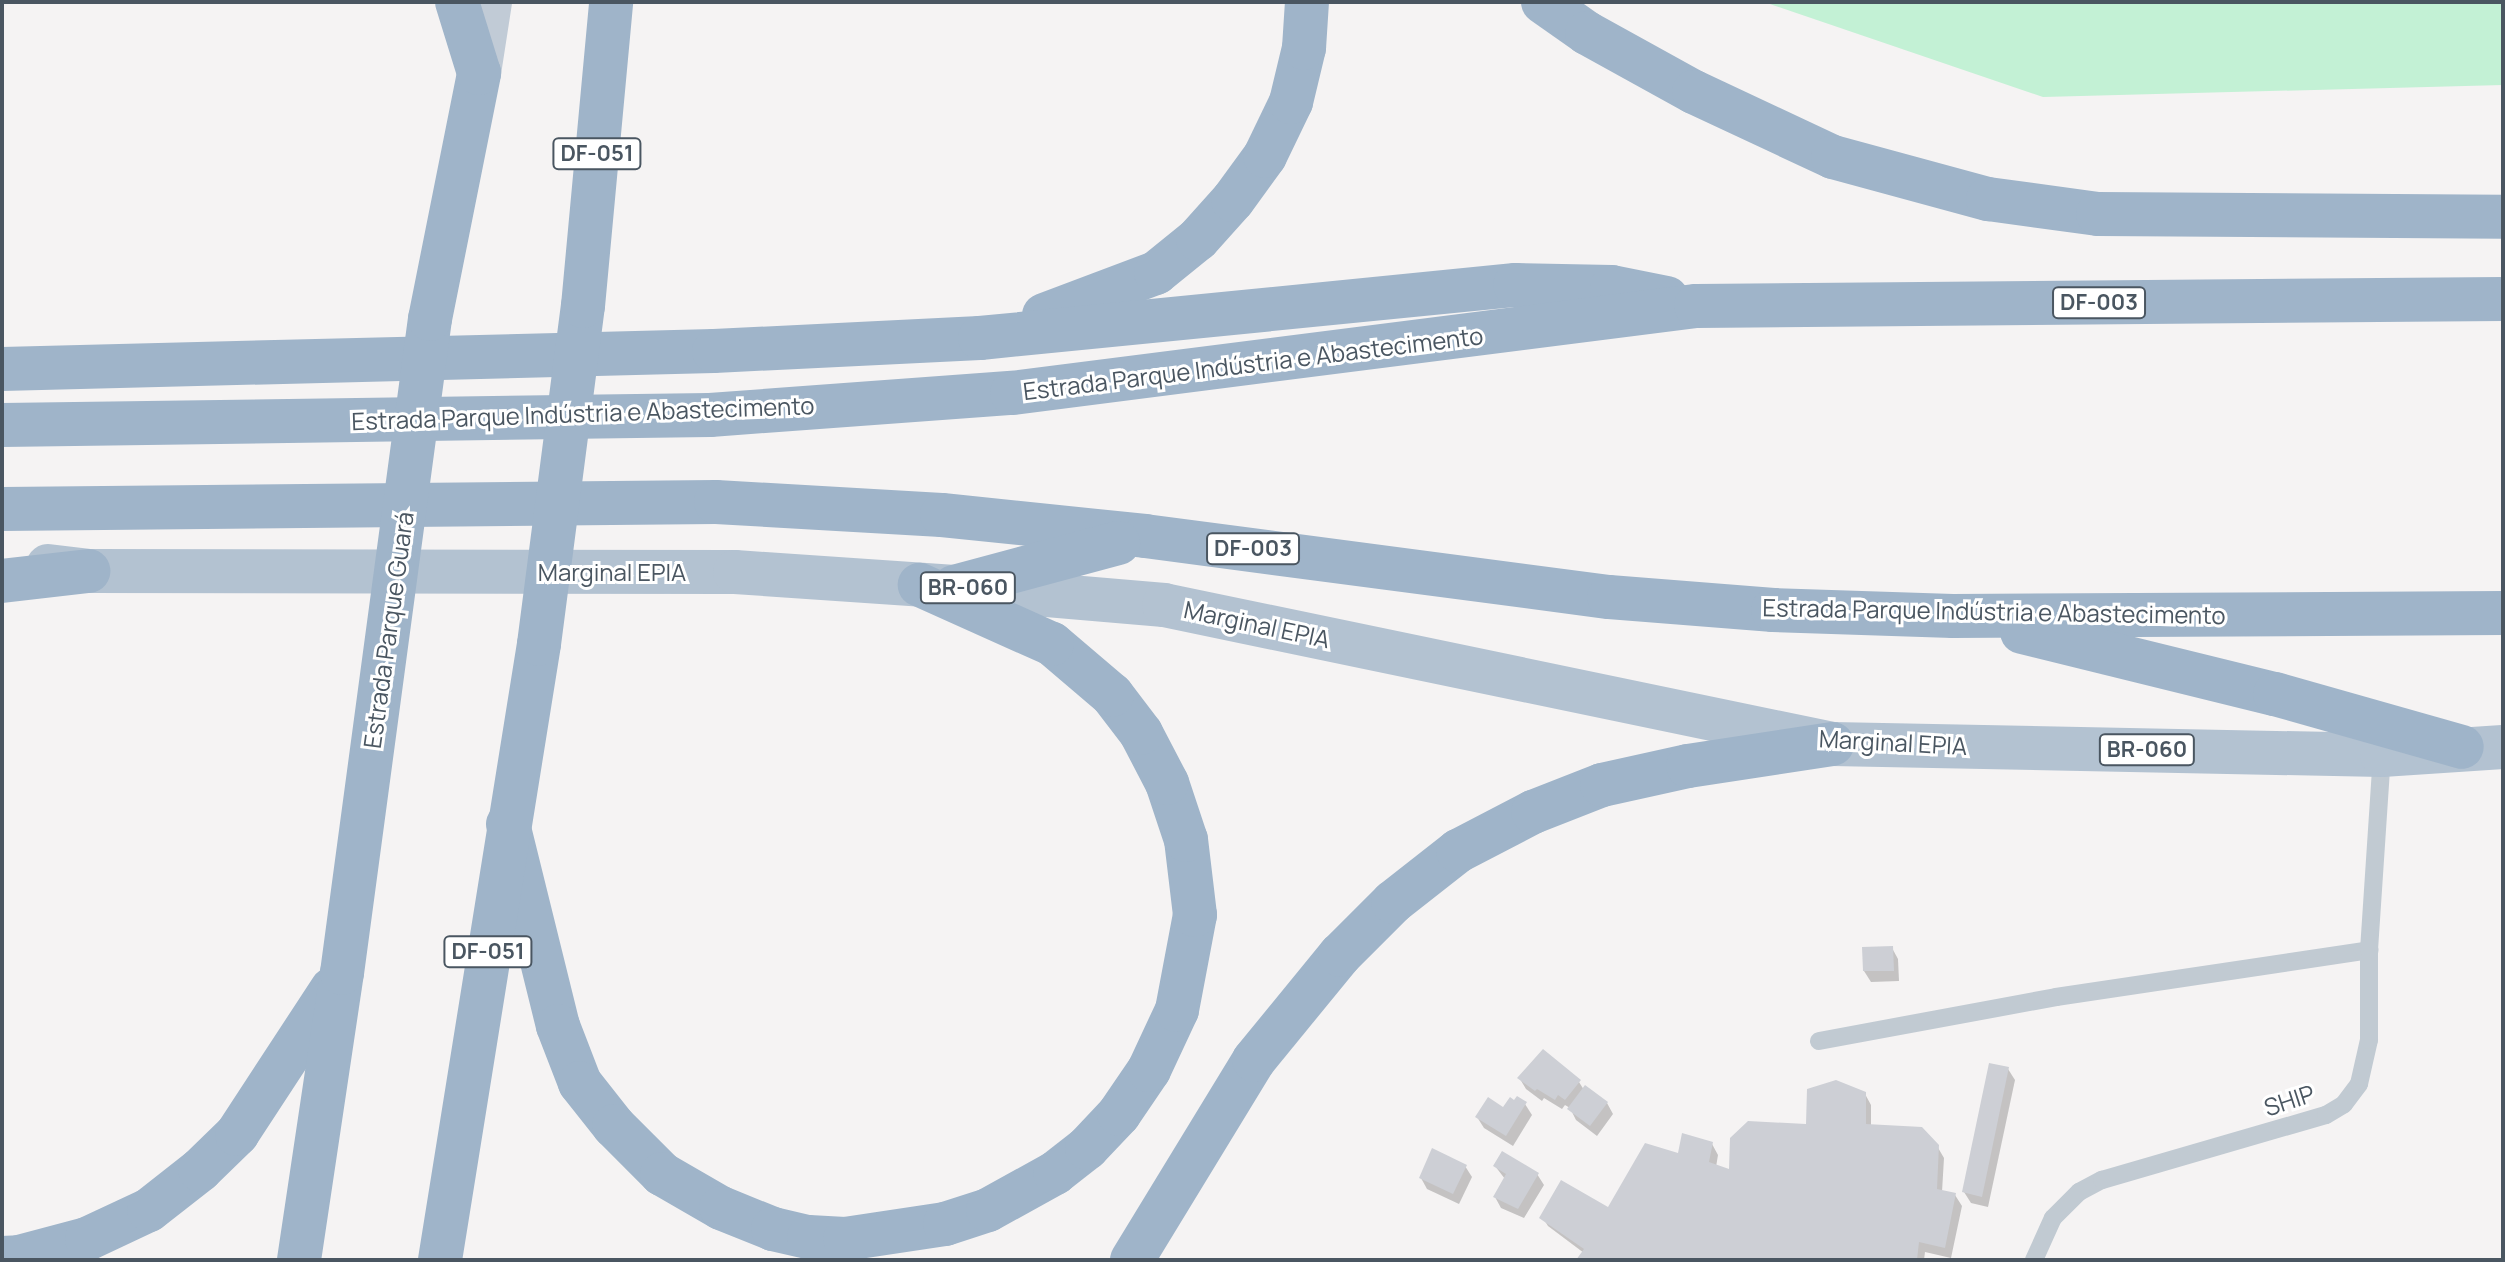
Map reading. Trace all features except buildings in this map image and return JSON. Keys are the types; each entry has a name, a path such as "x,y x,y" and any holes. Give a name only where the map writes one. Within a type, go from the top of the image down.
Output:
{"highway":[{"path":"457,2 479,73"},
{"name":"DF-051","path":"440,1260 539,644 583,306 611,2"},
{"path":"980,338 1156,273 1198,239 1233,200 1265,156 1291,102 1304,48 1307,2"},
{"path":"1543,2 1587,33 1694,92 1833,157 1988,199 2098,214 2503,217"},
{"name":"Estrada Parque Guará","path":"299,1260 342,973 430,319 479,73"},
{"path":"2,369 714,351 980,338 1515,285 1612,287 1642,291 1696,306"},
{"name":"Estrada Parque Indústria e Abastecimento","path":"2,425 710,415 1012,393 1696,306 2503,299"},
{"path":"2,345 101,368"},
{"name":"Estrada Parque Indústria e Abastecimento","path":"2,509 716,502 942,515 1145,536 1609,597 1773,610 1953,616 2503,613"},
{"path":"937,586 1145,536"},
{"path":"2,581 88,571"},
{"path":"508,824 558,1026 580,1083 614,1126 662,1174 721,1208 773,1229 809,1237 845,1239 945,1224 988,1210 1055,1173 1087,1148 1119,1114 1149,1070 1177,1010 1195,915 1186,840 1167,783 1141,733 1112,695 1052,644 937,586"},
{"path":"1953,616 2483,747"},
{"path":"1132,1260 1254,1060 1340,955 1393,902 1458,851 1533,812 1602,785 1688,766 1832,744"},
{"path":"2,1258 19,1257 87,1239 149,1210 200,1170 237,1134 342,973"}],"main road":[{"name":"Estrada Parque Guará","path":"479,73 490,2"},
{"name":"Marginal EPIA","path":"2,563 88,571 735,572 937,586 1164,605 1832,744 2382,755 2483,747"}],"lane":[{"name":"SHIP","path":"2034,1260 2053,1218 2079,1192 2102,1180 2326,1115 2344,1104 2359,1084 2369,1040 2369,950 2382,755"},
{"path":"1819,1041 2056,997 2369,950"}],"green space":[{"path":"1764,2 2503,2 2503,85 2043,97"}]}
